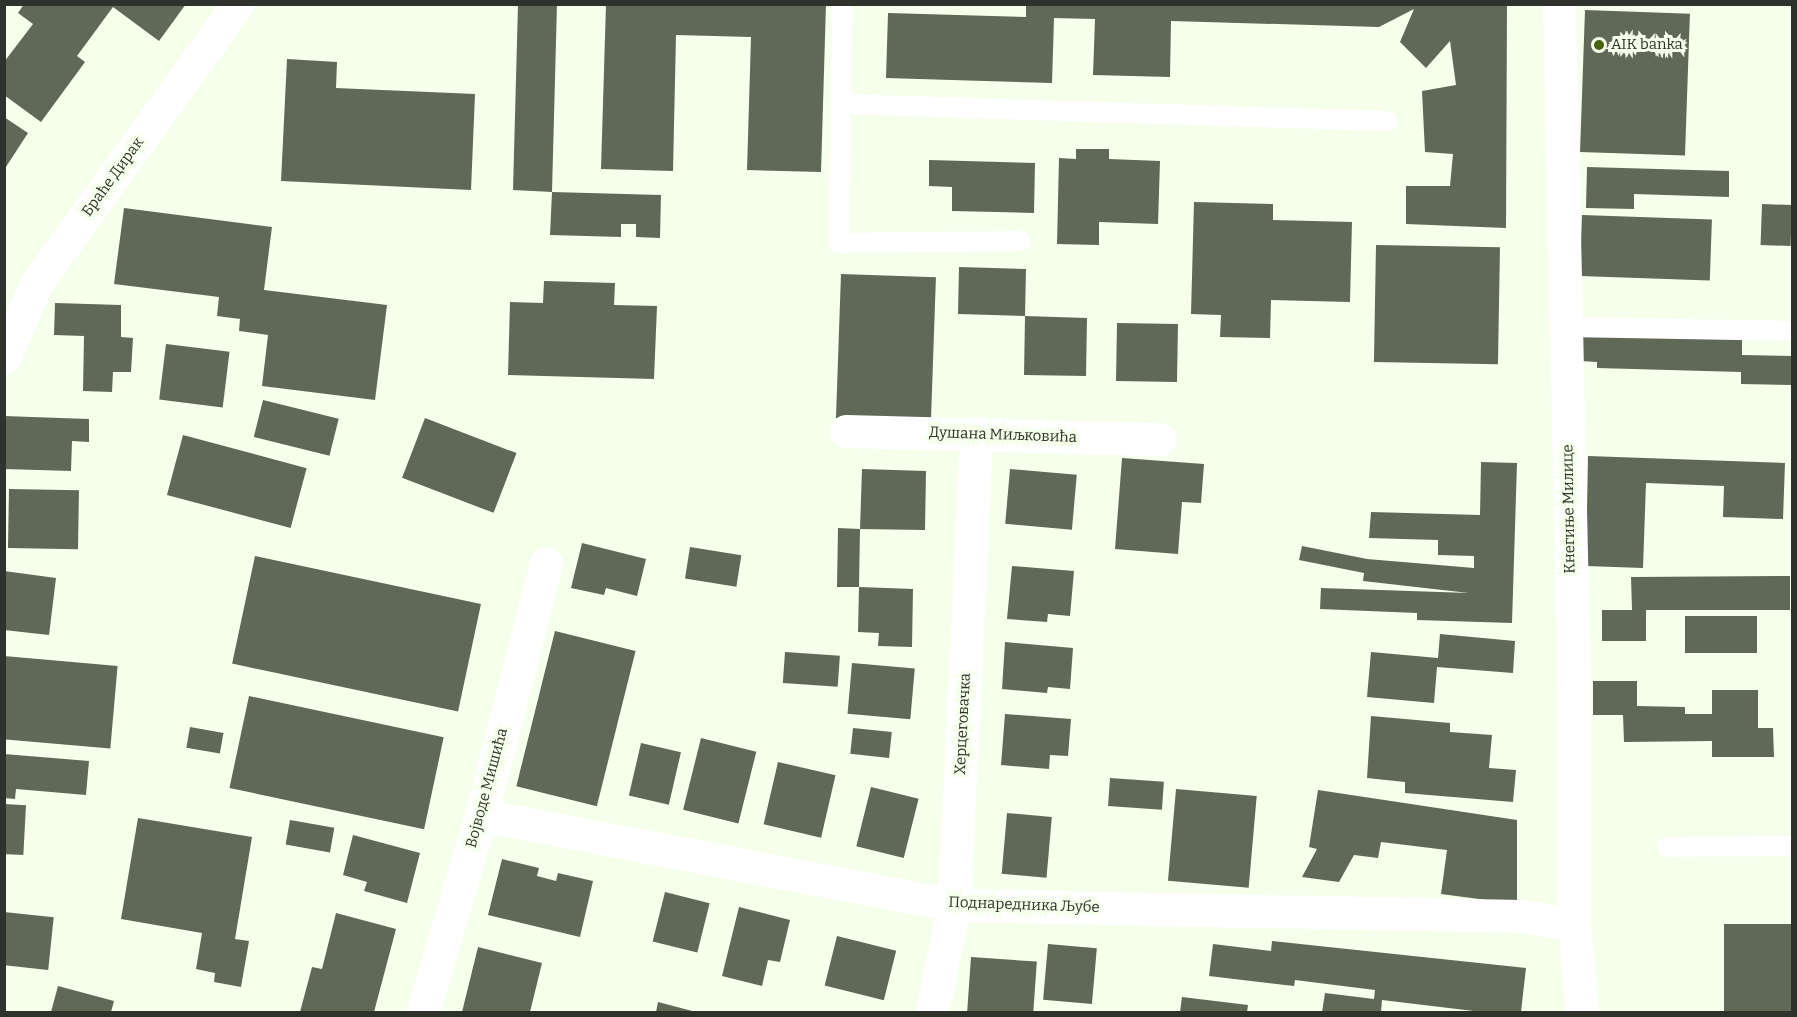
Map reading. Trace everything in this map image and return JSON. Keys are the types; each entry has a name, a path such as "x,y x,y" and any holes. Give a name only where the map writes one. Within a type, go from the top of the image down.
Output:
{"street":[{"name":"Браће Дирак","path":"4,358 36,284 238,4"},
{"name":"Кнегиње Милице","path":"1558,4 1574,694 1574,925 1582,1012"},
{"name":"Душана Миљковића","path":"846,431 1160,439"},
{"name":"Херцеговачка","path":"932,1012 954,905 976,434"},
{"name":"Војводе Мишића","path":"423,1012 481,815 546,563"},
{"name":"Поднаредника Љубе","path":"481,815 954,905 1522,916 1574,925"}],"lane":[{"path":"842,4 839,243 1021,241"},
{"path":"841,104 1387,121"},
{"path":"1566,327 1792,331"},
{"path":"1667,847 1792,846"}],"building":[{"path":"24,4 186,4 159,41 113,7 77,56 85,62 41,122 4,95 4,62 33,24 18,13"},
{"path":"518,4 557,4 552,192 513,190"},
{"path":"606,4 826,4 821,172 747,170 751,37 676,35 673,171 601,169"},
{"path":"1026,4 1507,4 1506,228 1406,224 1406,186 1450,186 1453,154 1425,152 1422,91 1456,85 1450,41 1426,68 1400,42 1414,9 1379,27 1171,21 1170,77 1093,75 1095,19 1054,18 1052,83 886,78 888,13 1026,17"},
{"path":"1585,10 1690,14 1685,156 1580,152"},
{"path":"287,59 337,62 336,88 475,94 471,190 281,181"},
{"path":"4,117 28,133 4,170"},
{"path":"1076,149 1109,149 1109,159 1160,161 1158,224 1099,222 1099,245 1057,244 1059,158 1076,159"},
{"path":"929,160 1035,163 1034,213 952,211 952,187 929,186"},
{"path":"1587,167 1729,171 1729,197 1634,194 1634,209 1586,208"},
{"path":"552,192 661,195 660,238 636,237 636,224 621,224 621,237 550,235"},
{"path":"1194,202 1273,204 1273,220 1352,222 1350,302 1271,300 1270,338 1220,337 1221,315 1191,314"},
{"path":"1762,204 1792,205 1791,246 1761,245"},
{"path":"124,208 272,227 264,290 387,305 375,400 262,386 268,335 239,331 240,319 217,316 219,297 114,284"},
{"path":"1582,215 1712,220 1710,280 1580,276"},
{"path":"1376,245 1500,247 1498,364 1374,362"},
{"path":"959,267 1026,269 1025,316 958,314"},
{"path":"841,274 936,277 931,421 836,418"},
{"path":"544,281 615,283 614,305 657,306 654,379 508,375 510,302 543,303"},
{"path":"55,303 121,305 121,337 133,338 131,372 113,372 112,392 83,391 84,336 54,335"},
{"path":"1025,316 1087,318 1086,376 1024,375"},
{"path":"1117,323 1178,324 1177,382 1116,381"},
{"path":"1580,333 1742,338 1742,355 1792,356 1792,385 1741,384 1741,372 1597,368 1597,362 1580,361"},
{"path":"166,344 230,352 223,407 159,400"},
{"path":"263,400 339,419 329,456 254,437"},
{"path":"4,416 89,419 89,442 72,441 71,471 4,469"},
{"path":"425,418 516,453 494,513 402,478"},
{"path":"183,435 307,468 291,528 167,495"},
{"path":"1588,456 1785,463 1783,519 1723,517 1724,486 1646,483 1643,568 1586,566"},
{"path":"1122,458 1204,464 1201,503 1182,502 1178,554 1115,549"},
{"path":"1481,462 1517,463 1512,623 1417,620 1417,613 1320,609 1321,588 1469,593 1363,581 1364,573 1299,560 1302,546 1367,559 1474,568 1474,556 1438,555 1438,540 1369,538 1371,512 1480,515"},
{"path":"862,469 926,471 925,530 860,529"},
{"path":"1010,469 1077,475 1072,530 1005,524"},
{"path":"9,489 79,490 78,549 8,548"},
{"path":"838,528 860,529 859,587 837,587"},
{"path":"582,543 646,559 637,596 606,588 604,595 571,588"},
{"path":"690,547 741,555 736,587 685,579"},
{"path":"255,556 481,604 458,712 232,664"},
{"path":"1012,566 1074,571 1070,616 1048,614 1047,622 1007,619"},
{"path":"4,571 56,578 49,635 4,630"},
{"path":"1790,576 1790,610 1646,610 1646,641 1602,641 1602,610 1632,610 1631,577"},
{"path":"859,587 913,589 912,647 878,646 879,633 858,632"},
{"path":"1685,616 1757,616 1757,653 1685,653"},
{"path":"555,631 636,651 597,806 516,786"},
{"path":"1440,634 1515,641 1513,673 1437,667 1434,703 1367,697 1371,652 1438,658"},
{"path":"1005,642 1073,648 1070,689 1048,687 1047,693 1002,689"},
{"path":"785,652 840,656 838,687 783,683"},
{"path":"4,656 118,666 110,749 4,739"},
{"path":"852,663 915,668 910,719 848,714"},
{"path":"1593,681 1637,681 1637,706 1685,707 1685,714 1712,714 1712,690 1758,690 1758,728 1773,728 1774,757 1712,757 1712,741 1624,742 1623,715 1593,715"},
{"path":"249,696 444,737 424,829 229,788"},
{"path":"1005,714 1071,719 1068,756 1050,755 1049,769 1001,765"},
{"path":"1371,716 1450,723 1450,732 1492,735 1489,768 1516,770 1513,802 1405,793 1405,782 1367,778"},
{"path":"190,727 223,733 220,754 186,748"},
{"path":"853,728 892,732 889,758 850,754"},
{"path":"701,738 756,752 738,824 683,810"},
{"path":"641,743 681,752 669,805 629,796"},
{"path":"4,754 89,761 86,795 16,789 15,799 4,798"},
{"path":"778,762 835,775 821,838 764,824"},
{"path":"1110,778 1164,782 1162,810 1108,806"},
{"path":"871,787 919,799 904,858 856,846"},
{"path":"1176,789 1257,796 1249,888 1168,881"},
{"path":"1318,790 1517,820 1517,904 1441,894 1447,850 1381,842 1378,858 1354,855 1339,882 1302,877 1317,849 1309,847"},
{"path":"4,804 26,805 23,855 4,854"},
{"path":"1007,813 1052,817 1047,878 1002,874"},
{"path":"138,818 252,837 235,939 249,941 241,987 214,982 215,973 196,969 202,933 121,919"},
{"path":"290,820 334,828 330,852 286,845"},
{"path":"353,835 420,853 407,903 364,891 367,882 343,875"},
{"path":"502,859 539,868 537,876 556,881 558,873 593,881 580,937 488,915"},
{"path":"665,892 710,903 697,953 653,941"},
{"path":"739,907 790,920 780,962 768,960 762,986 722,976"},
{"path":"4,912 54,917 48,970 4,965"},
{"path":"336,913 396,929 374,1012 300,1012 312,967 322,969"},
{"path":"1724,924 1792,924 1792,1012 1724,1012"},
{"path":"837,936 896,951 884,1000 825,985"},
{"path":"1272,941 1526,968 1521,1012 1482,1012 1382,1000 1381,1012 1322,1012 1325,993 1374,999 1375,990 1295,980 1294,986 1209,976 1213,944 1271,951"},
{"path":"1048,944 1097,948 1092,1004 1043,1000"},
{"path":"478,947 542,963 530,1012 462,1012"},
{"path":"971,957 1037,962 1033,1012 967,1012"},
{"path":"58,986 114,1001 111,1012 51,1012"},
{"path":"1182,997 1248,1005 1247,1012 1180,1012"},
{"path":"658,1002 696,1012 656,1012"}],"place":[{"name":"AIK banka","path":"1599,45"}]}
